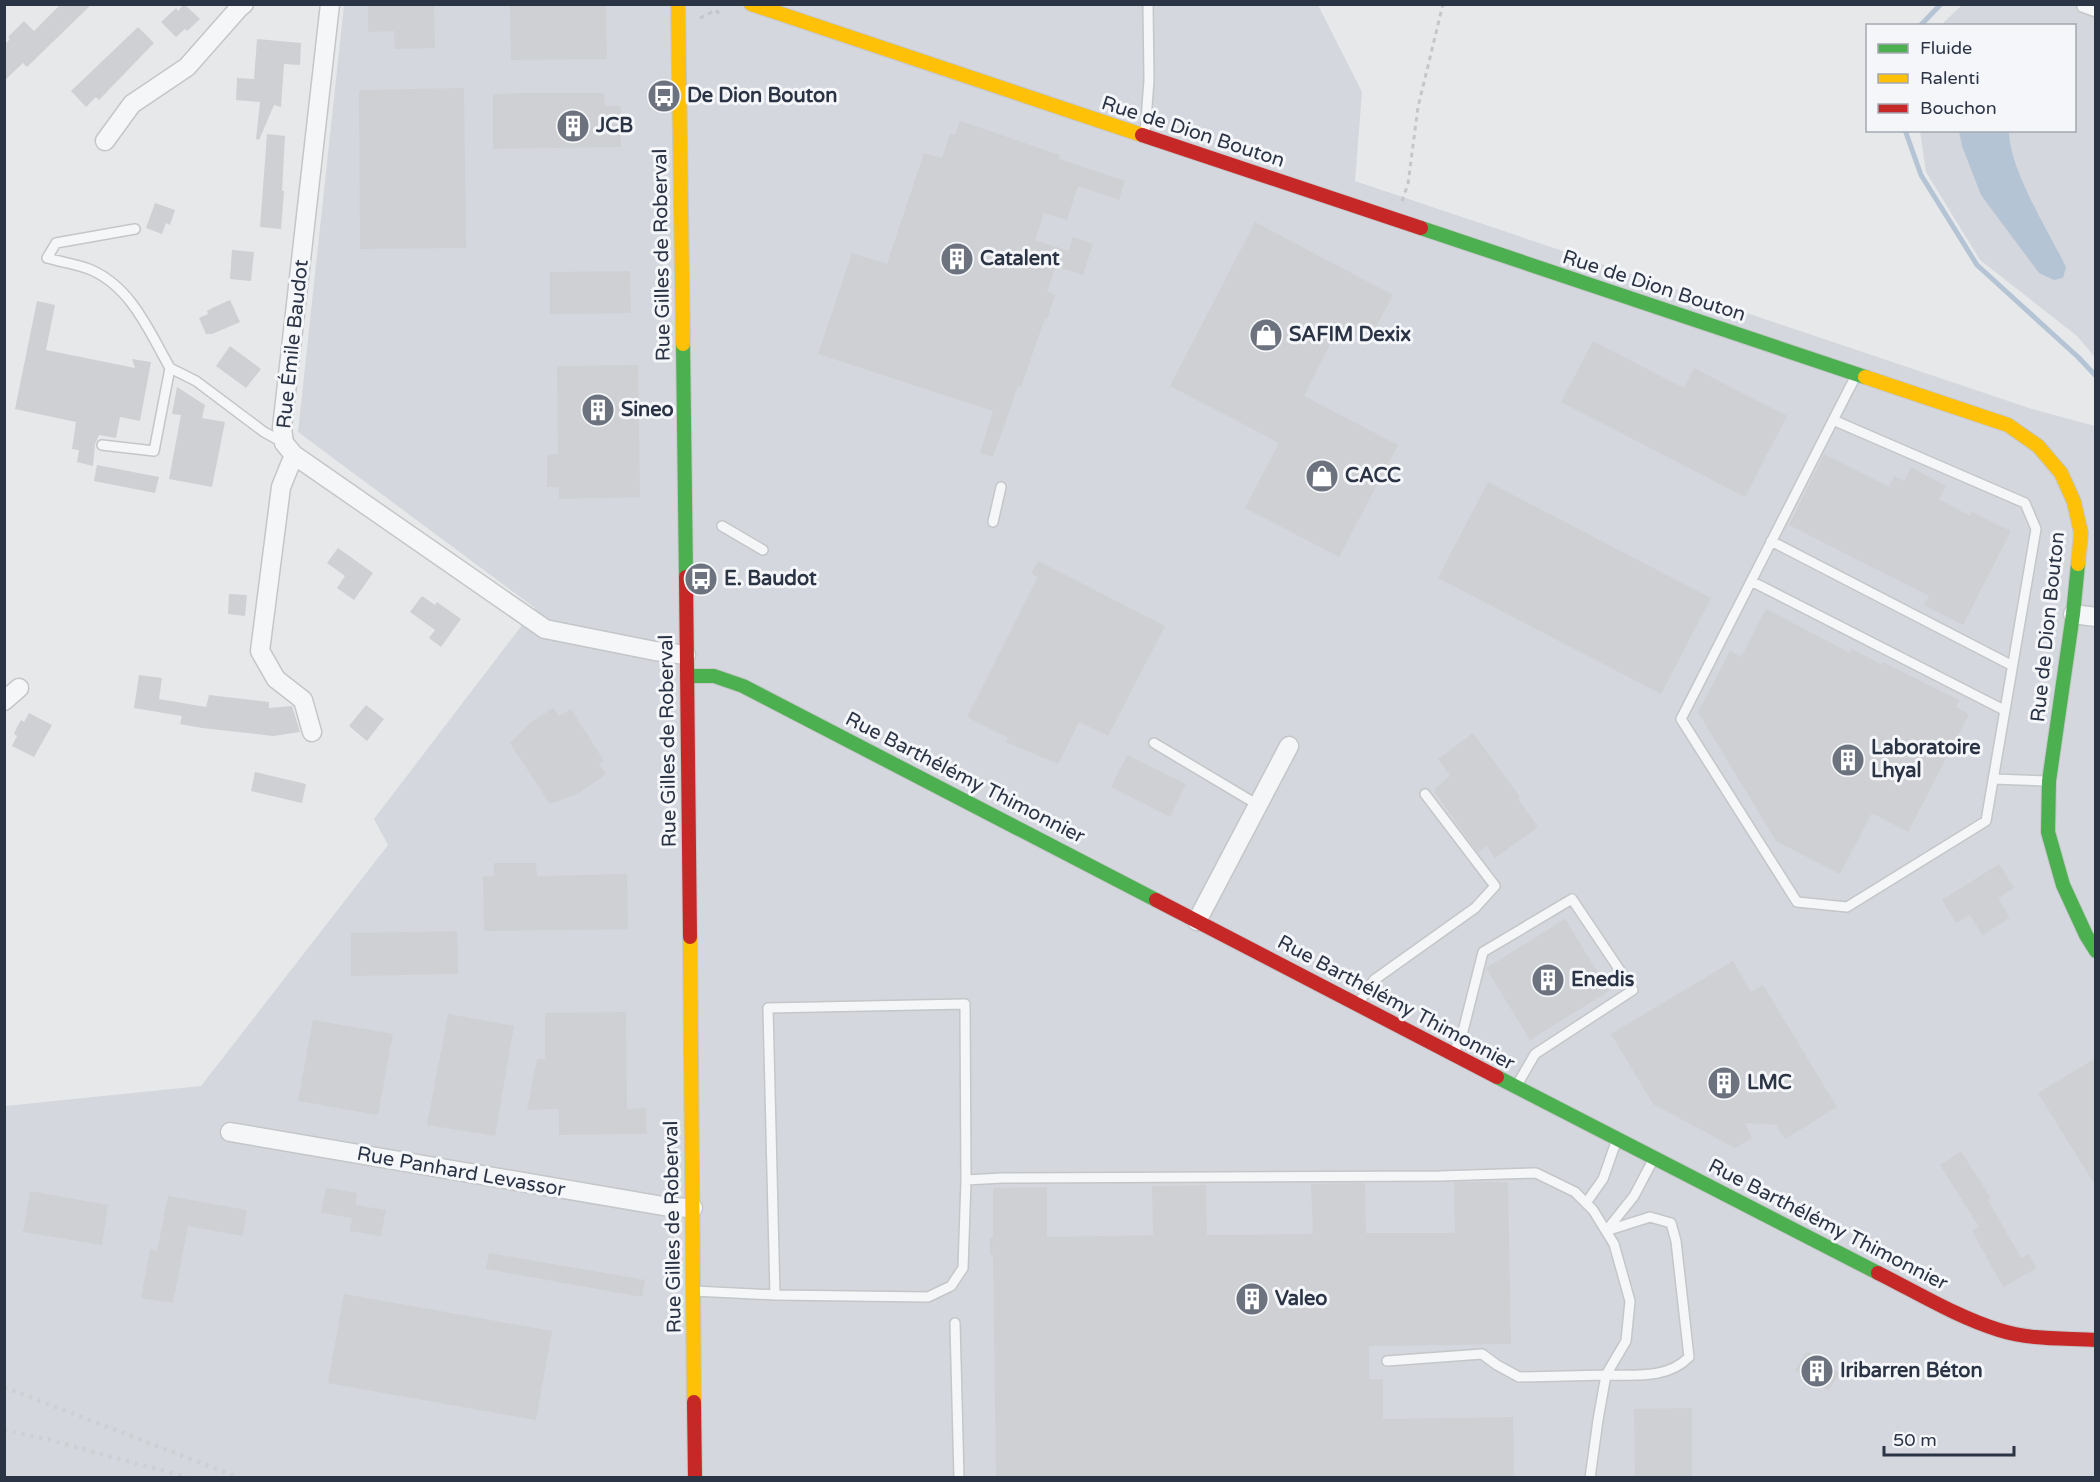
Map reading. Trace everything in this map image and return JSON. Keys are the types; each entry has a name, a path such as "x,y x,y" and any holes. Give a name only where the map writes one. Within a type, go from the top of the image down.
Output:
{"street":[{"path":"105,141 132,104 187,67 244,4"},
{"name":"Rue Émile Baudot","path":"312,732 303,700 276,679 260,651 280,487 289,449 282,428 330,4"},
{"name":"Rue Gilles de Roberval","path":"678,4 695,1478"},
{"name":"Rue de Dion Bouton","path":"751,4 2008,425 2038,446 2061,473 2074,502 2081,533 2073,615 2049,781 2048,832 2063,885 2096,951"},
{"path":"289,449 545,629 686,655"},
{"path":"2073,615 2096,617"},
{"name":"Rue Barthélémy Thimonnier","path":"687,676 714,676 743,686 1617,1140 1960,1315 2001,1331 2041,1337 2096,1340"},
{"path":"4,701 18,688"},
{"path":"1197,921 1289,746"},
{"name":"Rue Panhard Levassor","path":"230,1132 669,1207 693,1208"}],"lane":[{"path":"1145,137 1149,80 1148,4"},
{"path":"2082,7 2096,12"},
{"path":"135,229 56,243 48,258 88,269 115,284 139,312 170,368 196,381 289,449"},
{"path":"102,445 154,452 170,368"},
{"path":"1833,420 2025,503 2036,529 1986,821 1847,908 1797,902 1681,719 1771,541 1833,420 1857,374"},
{"path":"993,522 1001,487"},
{"path":"722,526 763,550"},
{"path":"1771,541 2012,665"},
{"path":"1751,581 2004,710"},
{"path":"1154,743 1258,805"},
{"path":"1993,779 2049,781"},
{"path":"1358,1005 1374,980 1474,908 1495,886 1425,794"},
{"path":"1453,1054 1462,1035 1483,952 1572,899 1633,990 1535,1054 1516,1087"},
{"path":"693,1291 775,1295 928,1297 951,1286 963,1268 966,1180 965,1004 768,1008 775,1295"},
{"path":"1586,1203 1603,1179 1617,1140"},
{"path":"1606,1231 1634,1196 1654,1157"},
{"path":"966,1180 1536,1173 1575,1192 1586,1203 1614,1244 1630,1301 1626,1341 1606,1375 1590,1478"},
{"path":"1387,1361 1482,1354 1519,1377 1636,1375 1664,1372 1681,1366 1689,1357 1676,1240 1671,1223 1650,1217 1606,1231"},
{"path":"955,1323 959,1478"}],"path":[{"path":"1396,220 1408,184 1418,107 1443,4"},
{"path":"696,23 701,17 716,10 721,16"}],"shaded area":[{"path":"344,5 1318,5 1362,92 1355,181 2032,409 2095,426 2095,1477 5,1478 5,1106 201,1086 388,845 374,819 535,608 298,432"},
{"path":"1962,5 2095,5 2095,357 2077,336 1980,260 1926,172 1920,132 2076,132 2076,24 1942,24"}],"water":[{"path":"1959,132 2009,132 2011,146 2023,182 2066,267 2063,278 2054,280 2039,273 1981,195 1962,146"}],"building":[{"path":"61,4 92,4 27,67 23,63 4,81 4,45 10,39 8,37 24,21 34,31"},
{"path":"184,4 200,19 176,37 161,22 176,8 178,11"},
{"path":"368,4 434,4 435,48 395,49 394,31 368,32"},
{"path":"510,4 606,4 607,59 511,60"},
{"path":"138,27 154,43 99,100 96,97 86,107 71,91"},
{"path":"257,39 301,43 300,65 284,64 281,107 274,105 259,140 256,139 260,102 236,100 237,78 254,79"},
{"path":"464,88 466,248 360,249 359,90"},
{"name":"JCB","path":"604,93 605,106 621,106 621,147 493,149 493,94"},
{"name":"Catalent","path":"960,121 1060,155 1059,159 1125,181 1119,200 1078,186 1067,220 1044,213 1035,240 1069,251 1073,237 1093,244 1083,275 1056,266 1047,292 1055,295 1021,387 1018,386 993,457 980,453 993,411 818,354 852,253 887,264 924,153 942,158 950,134 955,135"},
{"path":"267,134 285,136 281,229 260,227"},
{"path":"155,203 175,210 170,225 166,223 162,234 146,228"},
{"name":"SAFIM Dexix","path":"1255,222 1393,295 1368,342 1339,327 1304,396 1398,445 1339,557 1245,508 1279,443 1170,386"},
{"path":"232,250 254,252 251,281 230,279"},
{"path":"630,271 631,313 550,314 550,272"},
{"path":"230,300 240,322 212,334 206,334 199,318 208,314 207,311 212,308"},
{"path":"37,301 55,305 46,350 135,368 132,359 151,362 140,421 120,417 116,438 99,435 95,444 93,466 77,462 79,450 72,449 76,422 15,409"},
{"path":"1593,341 1684,388 1694,368 1787,416 1745,497 1561,402"},
{"path":"230,346 261,369 246,388 216,366"},
{"name":"Sineo","path":"638,365 640,497 559,499 559,487 547,487 547,455 558,454 557,366"},
{"path":"177,387 205,405 202,418 225,422 212,487 169,479 181,415 172,414"},
{"path":"1824,454 1889,487 1894,476 1904,481 1911,467 1946,486 1939,499 1970,516 1972,512 2011,531 1963,625 1924,605 1929,596 1789,525"},
{"path":"97,465 159,477 155,493 94,481"},
{"path":"1488,482 1711,598 1661,694 1438,578"},
{"path":"338,548 373,573 354,600 337,588 345,576 327,563"},
{"path":"1038,561 1165,626 1108,736 1079,722 1058,764 1006,742 1008,738 967,717 1038,577 1031,574"},
{"path":"229,594 247,595 245,616 228,614"},
{"path":"422,596 435,605 437,602 461,619 441,647 429,638 435,630 410,612"},
{"name":"Laboratoire Lhyal","path":"1766,609 1850,653 1852,649 1882,665 1883,662 1959,700 1956,707 1969,714 1908,832 1872,813 1840,874 1776,841 1698,712 1730,651 1741,657"},
{"path":"139,675 162,678 159,699 206,707 209,695 269,702 269,708 292,706 300,732 273,736 202,728 180,724 182,716 134,708"},
{"path":"366,705 384,719 367,741 349,726"},
{"path":"553,708 559,716 571,709 604,761 599,764 606,774 577,794 550,804 510,743 530,723"},
{"path":"29,713 52,725 34,757 12,746 17,736 14,734 17,727 21,720 24,722"},
{"path":"1473,733 1520,797 1518,799 1538,827 1495,858 1487,846 1478,853 1435,793 1435,788 1450,776 1438,759"},
{"path":"1127,755 1186,784 1170,817 1111,787"},
{"path":"255,772 306,784 302,803 251,791"},
{"path":"494,863 536,863 537,876 627,874 628,929 484,931 483,877 494,876"},
{"path":"1999,864 2014,888 1998,898 2010,918 1982,935 1970,915 1956,923 1942,900"},
{"name":"Enedis","path":"1565,919 1609,991 1530,1040 1486,968"},
{"path":"457,931 458,974 351,976 351,933"},
{"name":"LMC","path":"1733,961 1751,992 1763,985 1837,1107 1785,1139 1776,1125 1745,1123 1752,1138 1735,1148 1653,1104 1611,1034"},
{"path":"626,1012 627,1109 646,1108 647,1134 559,1135 559,1109 527,1110 537,1059 545,1059 545,1013"},
{"path":"448,1014 514,1026 495,1136 427,1125"},
{"path":"313,1020 393,1034 378,1115 298,1101"},
{"path":"2096,1058 2096,1187 2038,1093"},
{"path":"1961,1151 1991,1198 1988,1200 2021,1258 2028,1254 2037,1268 2003,1287 1972,1231 1979,1227 1940,1165"},
{"name":"Valeo","path":"1454,1182 1508,1182 1511,1344 1369,1346 1369,1379 1383,1379 1383,1419 1513,1417 1514,1478 996,1478 993,1255 990,1255 990,1238 993,1238 993,1188 1047,1187 1047,1237 1153,1235 1152,1186 1206,1185 1207,1235 1313,1234 1311,1184 1365,1183 1366,1233 1455,1233"},
{"path":"326,1188 357,1193 355,1205 386,1210 381,1236 350,1231 352,1218 321,1213"},
{"path":"30,1191 108,1205 102,1245 23,1232"},
{"path":"168,1196 247,1210 243,1236 188,1226 173,1303 141,1298 150,1250 157,1251"},
{"path":"489,1253 645,1280 642,1297 486,1269"},
{"path":"344,1294 552,1331 536,1420 328,1383"},
{"name":"Iribarren Béton","path":"1807,1351 1840,1373 1828,1391 1795,1370"},
{"path":"1692,1408 1692,1478 1635,1478 1634,1409"}],"waterway":[{"path":"1922,24 1941,4"},
{"path":"1906,132 1921,175 1977,265 2096,376"}],"railway":[{"path":"4,1387 240,1478"},
{"path":"4,1430 50,1440 190,1478"}],"traffic: fast":[{"path":"1421,228 1865,377"},
{"path":"683,344 686,577"},
{"path":"2078,564 2049,781 2048,832 2063,885 2096,951"},
{"path":"687,676 714,676 743,686 1156,900"},
{"path":"1497,1077 1878,1273"}],"traffic: slow":[{"path":"678,4 683,344"},
{"path":"751,4 1142,135"},
{"path":"1865,377 2008,425 2038,446 2061,473 2074,502 2081,533 2078,564"},
{"path":"690,937 694,1402"}],"traffic: jam":[{"path":"1142,135 1421,228"},
{"path":"686,577 690,937"},
{"path":"1156,900 1497,1077"},
{"path":"1878,1273 1953,1312 1999,1330 2035,1337 2096,1340"},
{"path":"694,1402 695,1478"}],"place":[{"name":"De Dion Bouton","path":"664,96"},
{"name":"JCB","path":"573,126"},
{"name":"Catalent","path":"957,259"},
{"name":"SAFIM Dexix","path":"1266,335"},
{"name":"Sineo","path":"598,410"},
{"name":"CACC","path":"1322,476"},
{"name":"E. Baudot","path":"701,579"},
{"name":"Laboratoire Lhyal","path":"1848,760"},
{"name":"Enedis","path":"1548,980"},
{"name":"LMC","path":"1724,1083"},
{"name":"Valeo","path":"1252,1299"},
{"name":"Iribarren Béton","path":"1817,1371"}]}
